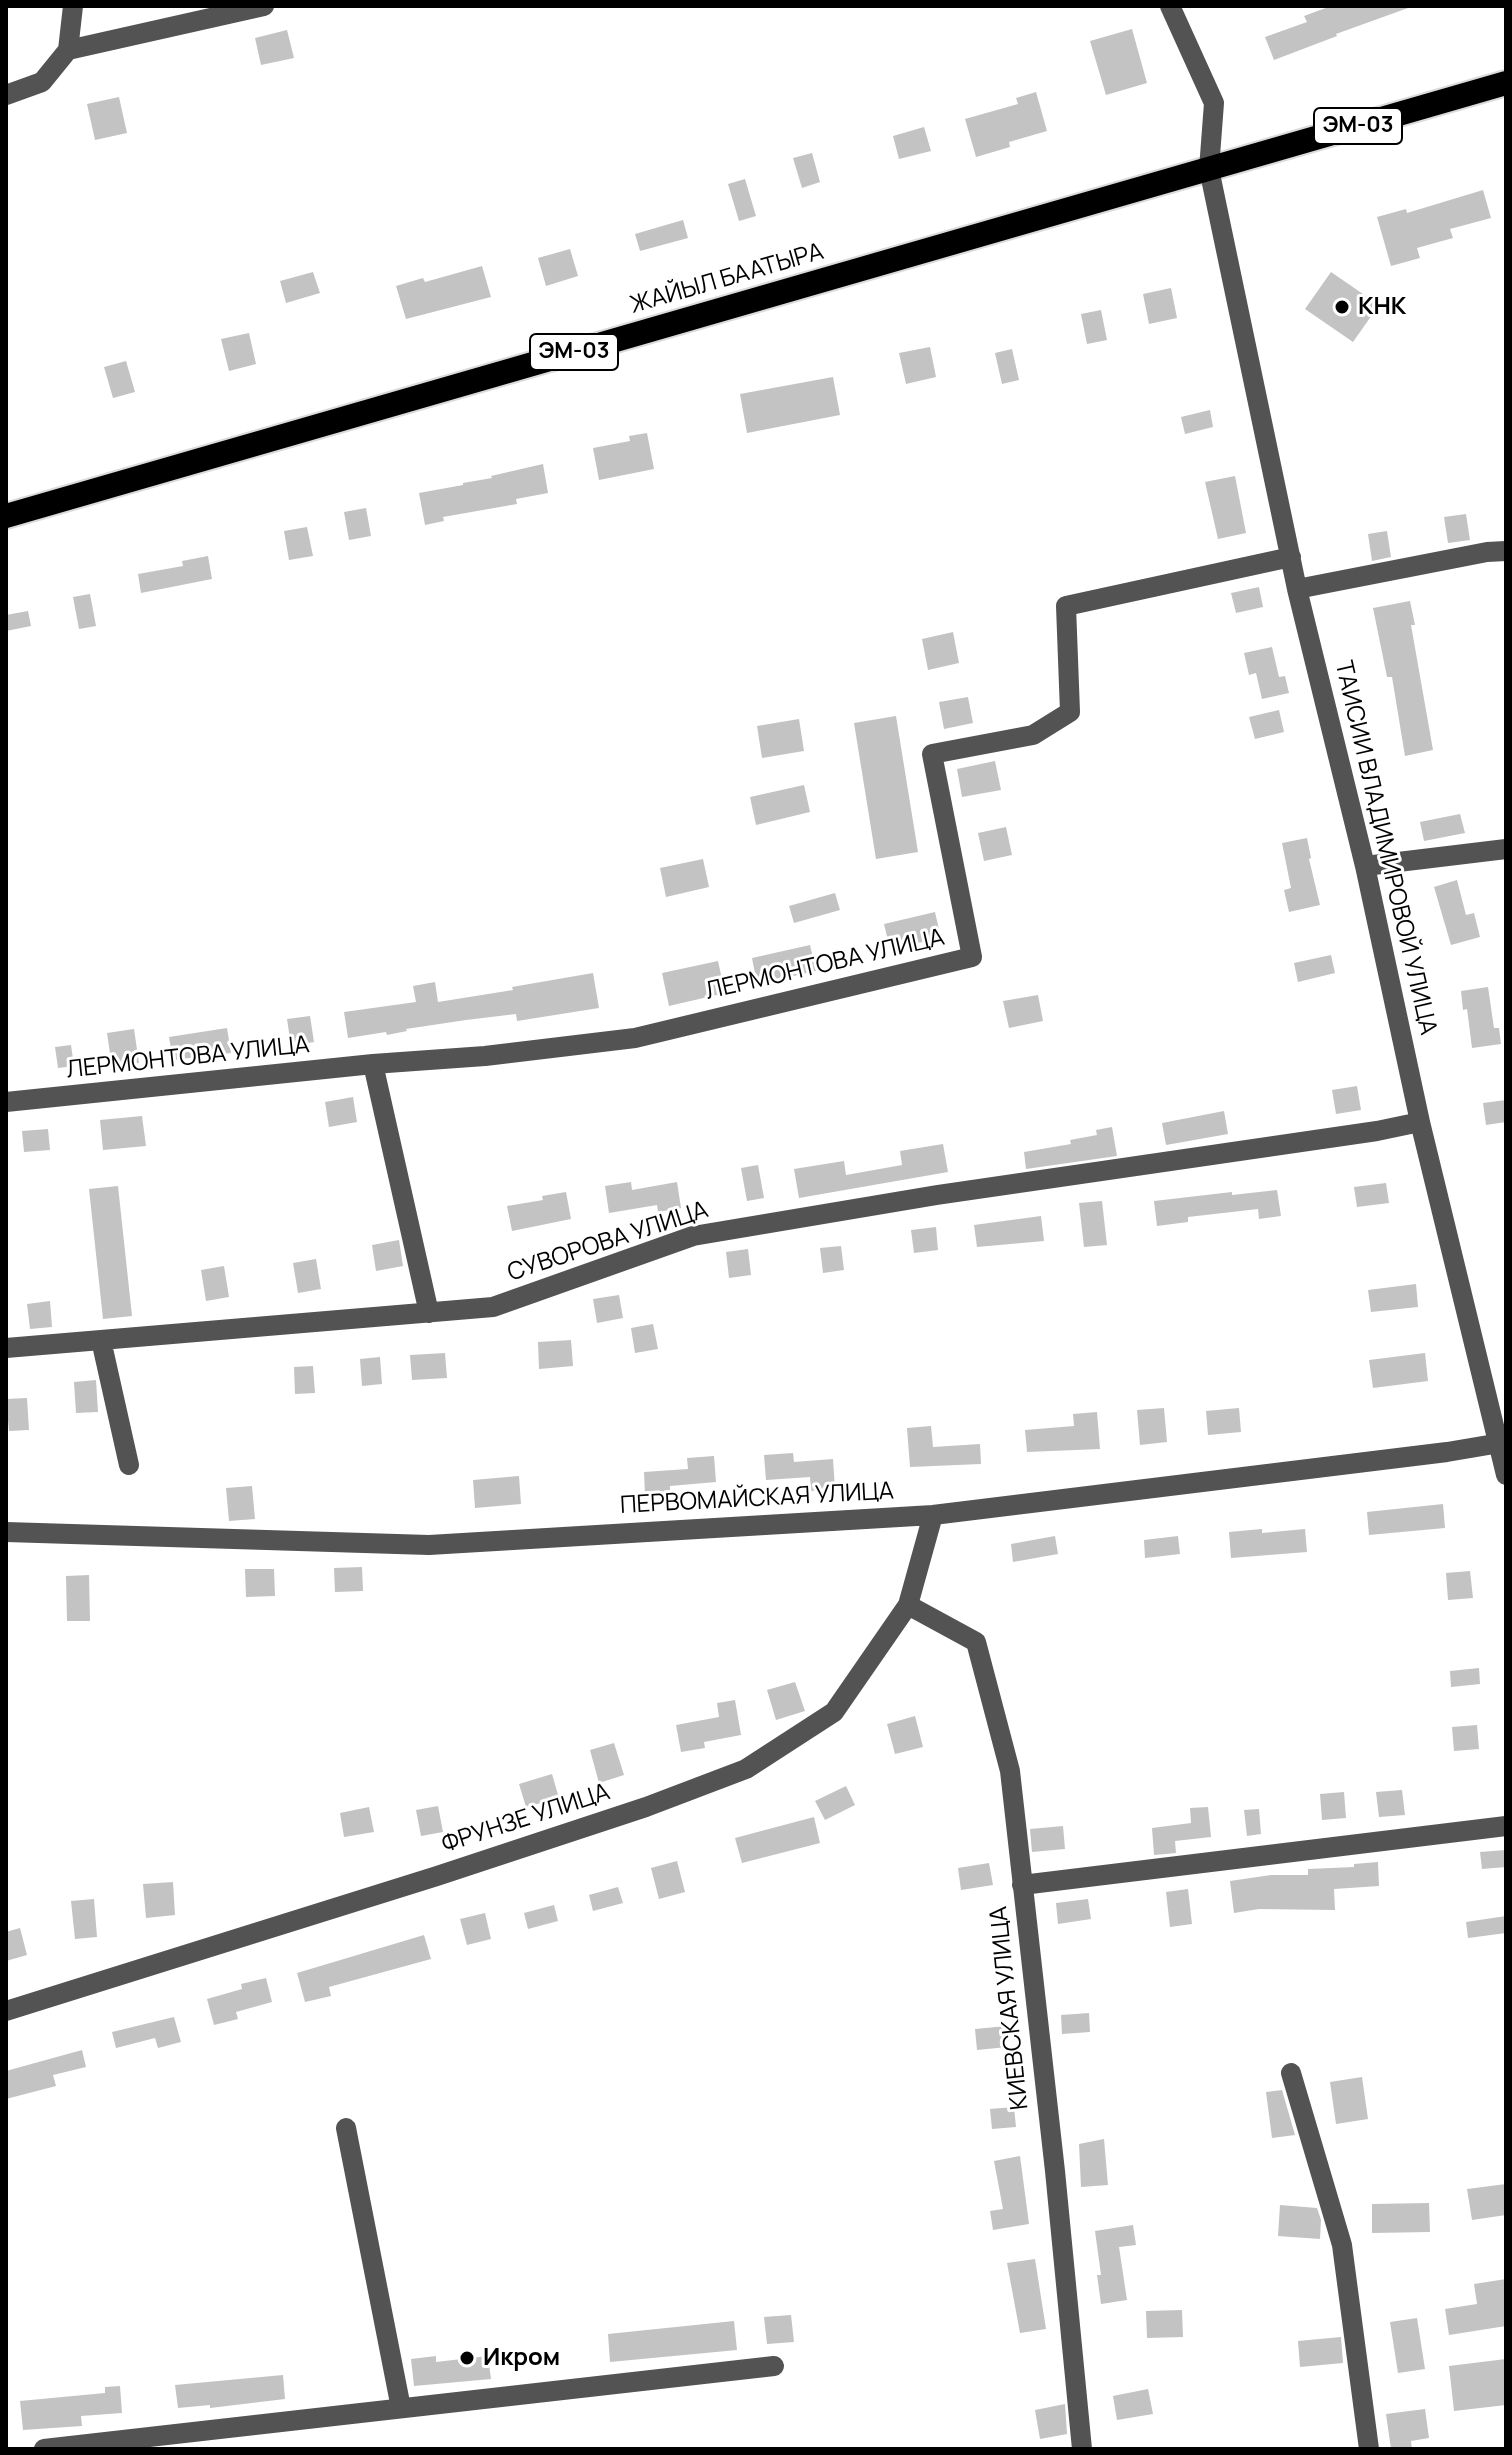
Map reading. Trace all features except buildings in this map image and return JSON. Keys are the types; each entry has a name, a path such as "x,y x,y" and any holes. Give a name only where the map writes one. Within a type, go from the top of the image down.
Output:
{"highway":[{"name":"ЭМ-03","path":"1209,169 1506,83"},
{"name":"ЖАЙЫЛ БААТЫРА","path":"6,516 1209,169"}],"street":[{"path":"6,95 42,82 68,50 73,6"},
{"path":"68,50 264,6"},
{"path":"1170,6 1214,103 1209,169"},
{"name":"ТАИСИИ ВЛАДИМИРОВОЙ УЛИЦА","path":"1209,169 1297,589 1365,866 1420,1122 1503,1442 1506,1475"},
{"path":"1297,589 1487,552 1506,551"},
{"name":"ЛЕРМОНТОВА УЛИЦА","path":"6,1102 373,1064 485,1056 635,1038 972,957 932,754 1033,735 1070,712 1066,606 1291,557"},
{"path":"1365,866 1506,849"},
{"path":"373,1064 429,1313"},
{"name":"СУВОРОВА УЛИЦА","path":"6,1348 493,1307 693,1236 937,1195 1420,1122"},
{"path":"101,1340 129,1465"},
{"name":"ПЕРВОМАЙСКАЯ УЛИЦА","path":"6,1532 429,1545 933,1515 1447,1452 1503,1442"},
{"name":"ФРУНЗЕ УЛИЦА","path":"6,2011 437,1876 646,1807 746,1769 834,1712 908,1605 933,1515"},
{"name":"КИЕВСКАЯ УЛИЦА","path":"908,1605 976,1642 1010,1771 1082,2449"},
{"path":"1022,1885 1506,1826"},
{"path":"1291,2073 1342,2245 1369,2449"},
{"path":"346,2128 401,2408"},
{"path":"44,2449 774,2366"}],"place":[{"name":"КНК","path":"1342,307"},
{"name":"Икром","path":"467,2358"}]}
